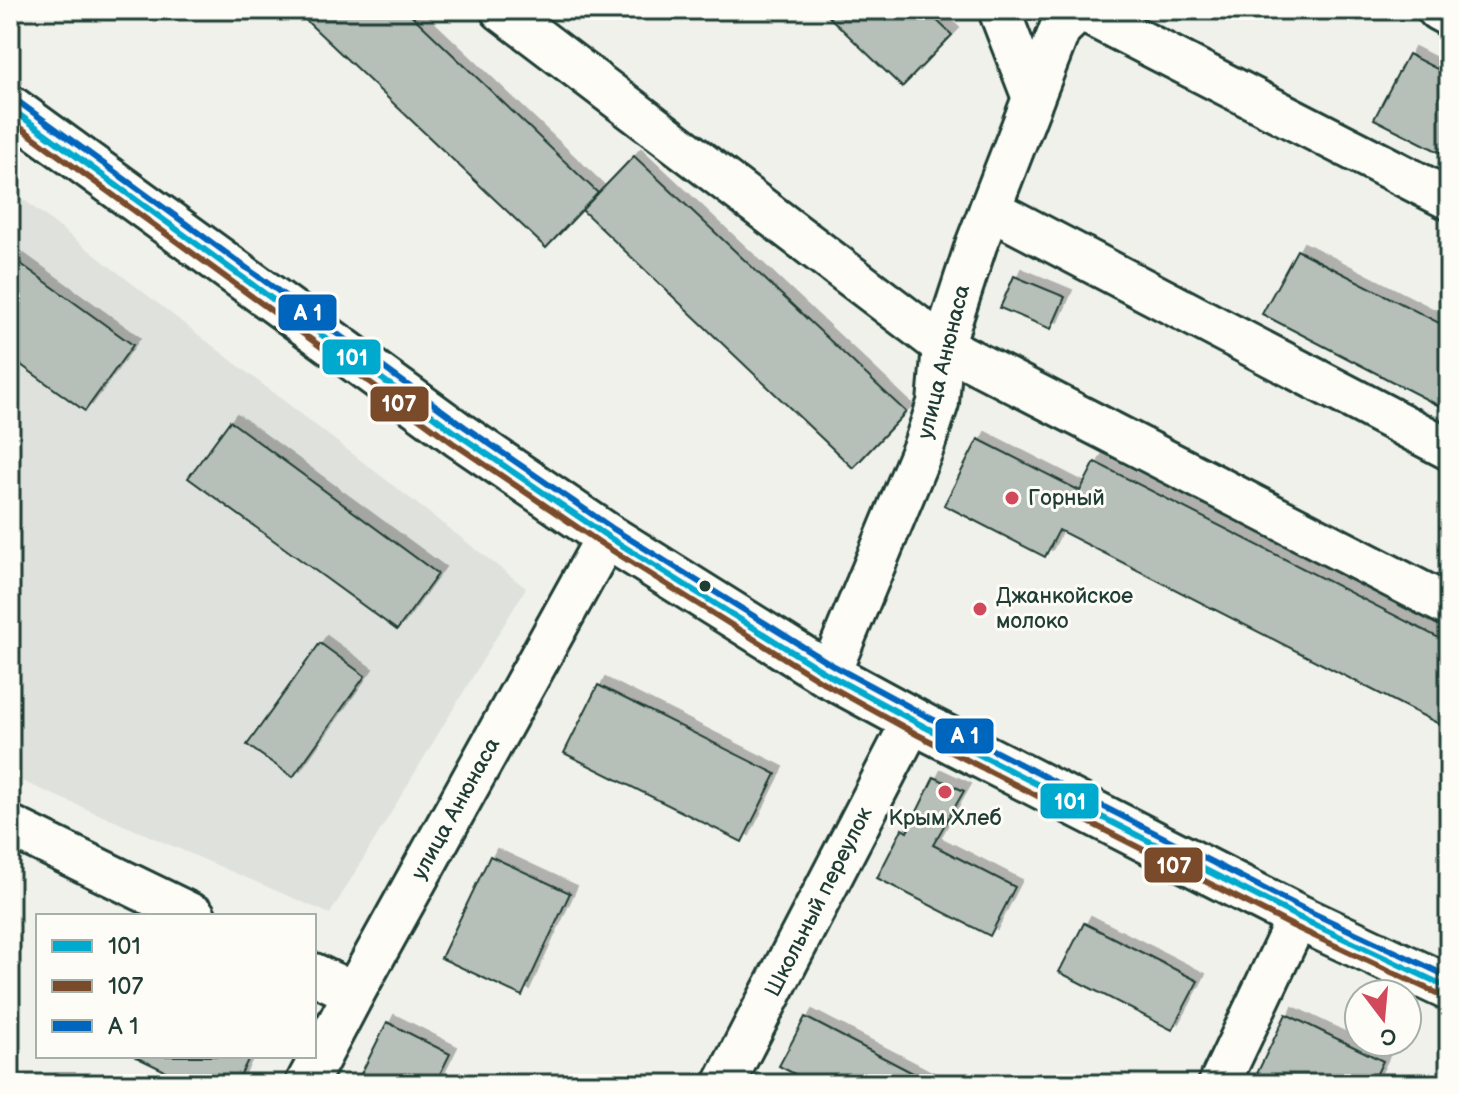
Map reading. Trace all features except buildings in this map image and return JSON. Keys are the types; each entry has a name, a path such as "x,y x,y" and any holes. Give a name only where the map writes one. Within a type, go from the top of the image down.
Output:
{"main road":[{"path":"10,108 459,435 607,536 829,675 1298,917 1449,988"}],"street":[{"path":"501,10 943,346 1449,606"},
{"path":"999,10 1033,98"},
{"path":"1080,10 1449,199"},
{"name":"улица Анюнаса","path":"829,675 923,448 938,403 943,346 976,245 1060,29 1080,10"},
{"path":"1438,10 1449,16"},
{"path":"990,209 1449,449"},
{"name":"улица Анюнаса","path":"306,1084 607,536"},
{"name":"Школьный переулок","path":"724,1084 913,720"},
{"path":"10,826 191,914"},
{"path":"1219,1084 1298,917"},
{"path":"316,975 354,993"}],"shaded area":[{"path":"10,189 526,588 330,914 10,776"}],"transit line":[{"path":"16,100 465,427 612,528 834,666 1302,908 1449,977"},
{"name":"101","path":"10,108 459,435 607,536 829,675 1298,917 1449,988"},
{"name":"107","path":"10,120 453,443 602,544 824,683 918,735 1293,926 1445,997"}],"place":[{"name":"Горный","path":"1012,498"},
{"name":"Джанкойское молоко","path":"980,609"},
{"name":"Крым Хлеб","path":"945,792"}]}
